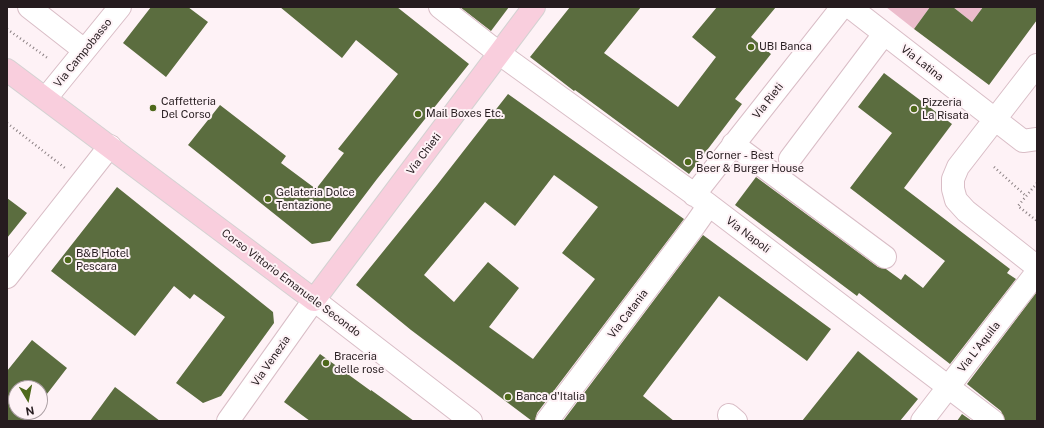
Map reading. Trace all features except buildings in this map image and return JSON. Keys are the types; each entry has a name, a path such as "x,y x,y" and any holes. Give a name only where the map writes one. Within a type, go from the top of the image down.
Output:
{"main road":[{"name":"Via Chieti","path":"314,300 534,7"},
{"name":"Corso Vittorio Emanuele Secondo","path":"7,70 314,300"}],"street":[{"path":"29,7 84,50"},
{"name":"Via Campobasso","path":"46,98 120,7"},
{"name":"Via Napoli","path":"440,7 500,54 701,200 993,421"},
{"name":"Via Rieti","path":"701,200 737,140 842,7"},
{"name":"Via Latina","path":"850,7 1023,141 1037,139"},
{"path":"790,159 884,34"},
{"path":"1037,65 958,167 953,179 952,189 956,200 966,211 1037,266"},
{"path":"737,140 845,214"},
{"path":"737,140 885,257"},
{"path":"7,277 110,146"},
{"name":"Via Catania","path":"547,421 695,225 701,200"},
{"name":"Via L'Aquila","path":"922,421 1037,272"},
{"name":"Corso Vittorio Emanuele Secondo","path":"314,300 460,418"},
{"name":"Via Venezia","path":"228,421 314,300"}],"path":[{"path":"7,29 67,72"},
{"path":"7,123 82,181"},
{"path":"994,167 1026,196"},
{"path":"1037,183 1018,206 1037,221"}],"shaded area":[{"path":"886,7 930,7 914,29"},
{"path":"953,7 983,7 972,22"}],"place":[{"name":"UBI Banca","path":"751,47"},
{"name":"Caffetteria Del Corso","path":"153,108"},
{"name":"Pizzeria La Risata","path":"914,109"},
{"name":"Mail Boxes Etc.","path":"418,114"},
{"name":"B Corner - Best Beer & Burger House","path":"688,162"},
{"name":"Gelateria Dolce Tentazione","path":"268,199"},
{"name":"B&B Hotel Pescara","path":"68,260"},
{"name":"Braceria delle rose","path":"326,363"},
{"name":"Banca d'Italia","path":"508,397"}]}
